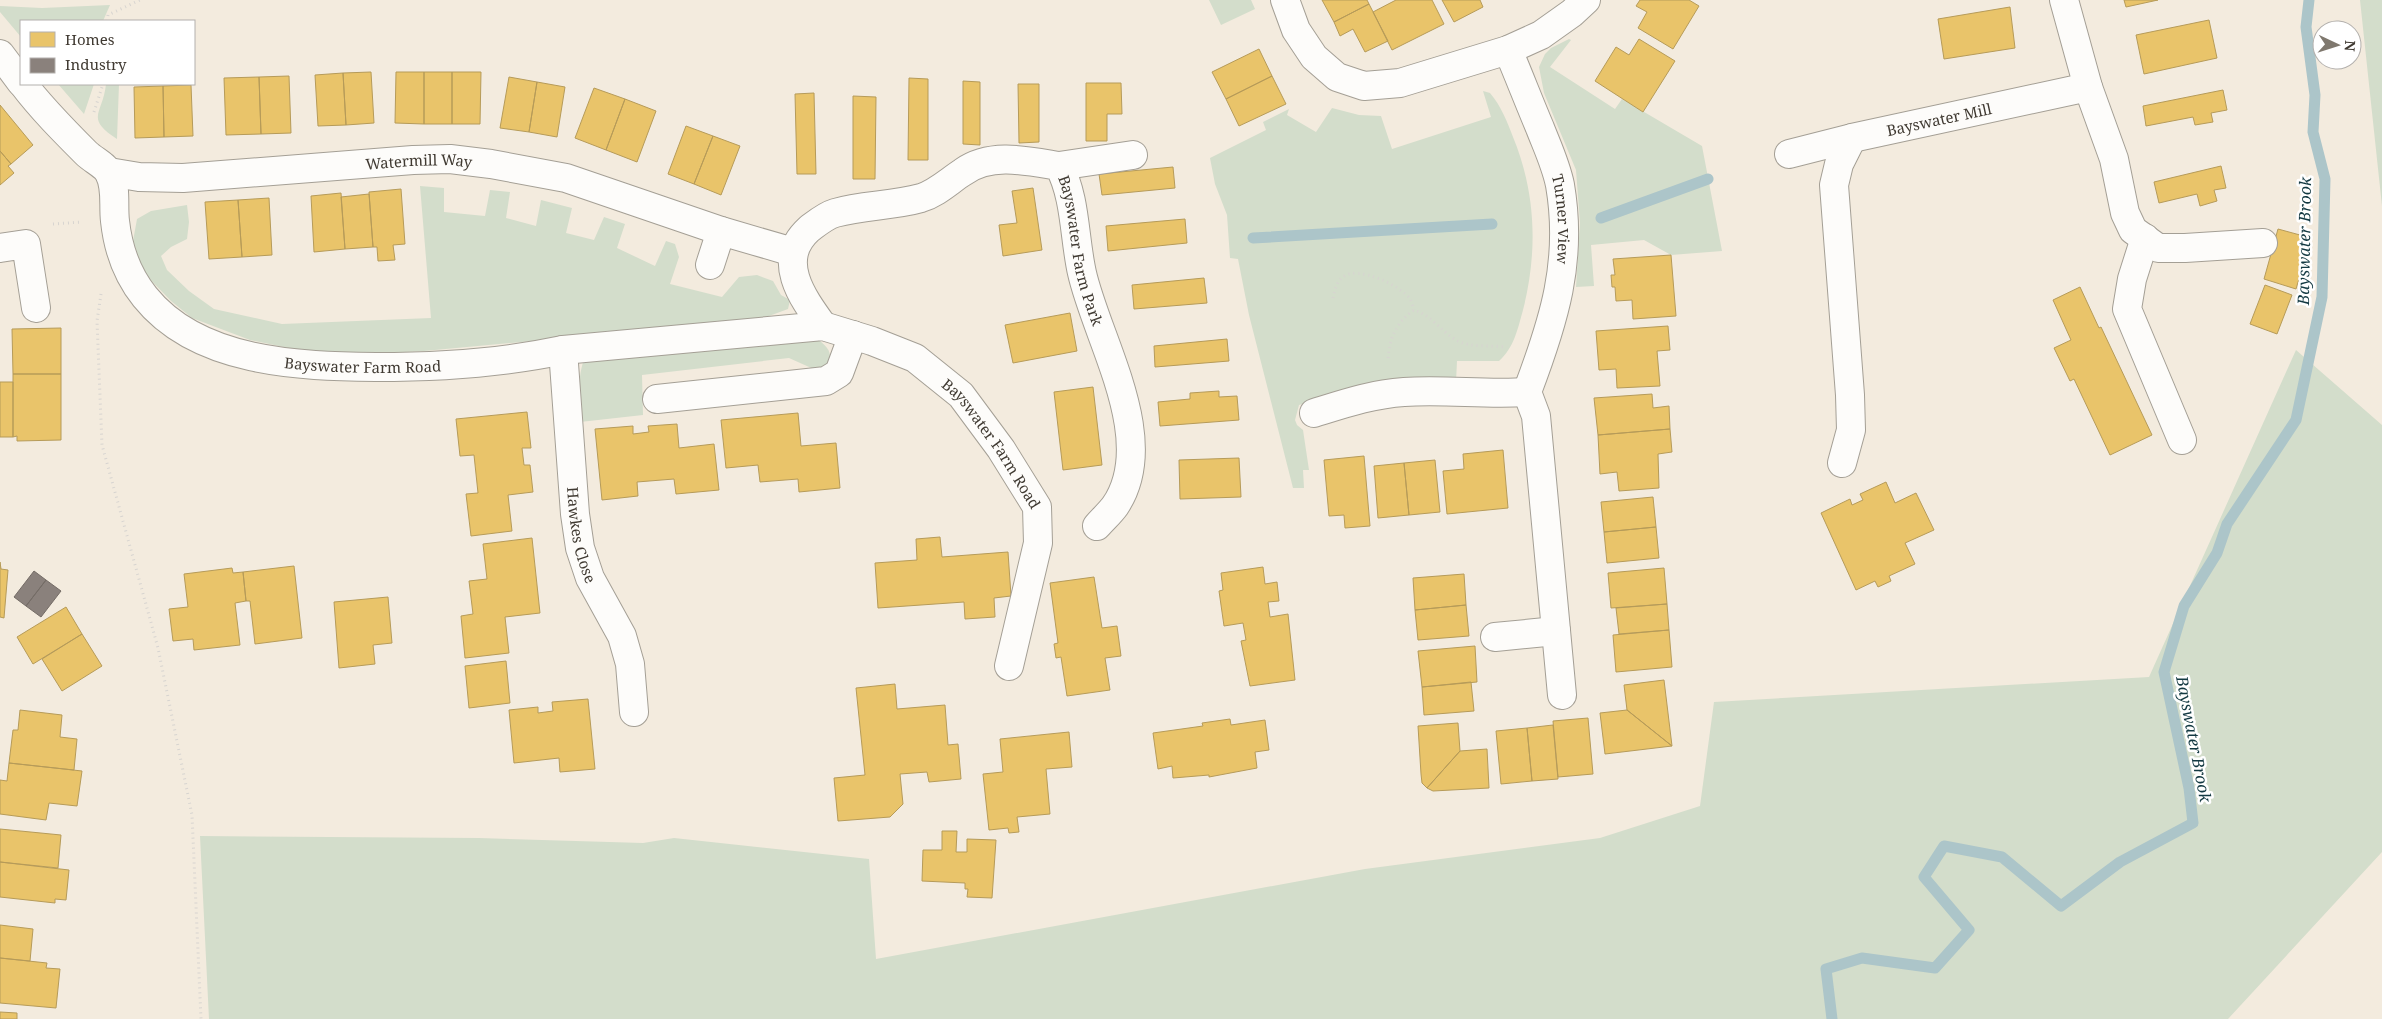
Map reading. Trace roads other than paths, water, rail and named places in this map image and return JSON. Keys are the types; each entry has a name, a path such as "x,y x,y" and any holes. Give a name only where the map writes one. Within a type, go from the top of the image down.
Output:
{"street":[{"path":"1285,0 1296,30 1314,57 1336,77 1364,86 1400,82 1508,50 1541,35 1572,13 1586,0"},
{"path":"2064,0 2088,87 2114,159 2125,213 2133,230 2158,248 2264,244"},
{"name":"Turner View","path":"1508,50 1552,158 1560,184 1564,223 1562,278 1541,355 1527,392"},
{"path":"0,54 20,80"},
{"path":"24,85 57,125 109,172"},
{"name":"Bayswater Mill","path":"1789,154 1852,138 2088,87"},
{"path":"1842,463 1851,430 1850,395 1834,185 1839,164 1852,138"},
{"path":"1059,166 1133,155"},
{"name":"Watermill Way","path":"109,172 139,177 183,178 413,160 450,159 527,169 566,178 721,231 793,252"},
{"name":"Bayswater Farm Park","path":"793,252 804,235 818,222 834,214 922,198 950,182 964,171 981,164 999,160 1024,160 1059,166 1068,188 1082,274 1095,320 1112,361 1127,411 1131,448 1126,480 1116,505 1098,526"},
{"name":"Bayswater Farm Road","path":"109,172 115,195 115,221 120,248 132,279 146,298 176,326 199,339 249,355 276,361 328,367 425,367 522,359 563,350 824,326 915,358 961,395 1001,449 1037,507 1038,543 1009,666"},
{"path":"710,265 721,231"},
{"path":"2145,238 2132,279 2127,309 2182,440"},
{"path":"0,248 26,244 36,308"},
{"path":"793,252 793,267 797,282 809,306 824,326"},
{"path":"657,399 832,379 839,373 853,335"},
{"name":"Hawkes Close","path":"563,350 575,514 580,548 590,578 622,636 630,664 634,712"},
{"path":"1314,414 1356,399 1392,394 1442,391 1497,394 1527,392 1536,416 1562,695"},
{"path":"1495,637 1556,631"}],"waterway":[{"name":"Bayswater Brook","path":"1832,1019 1826,969 1862,958 1935,968 1969,930 1924,877 1944,846 2002,857 2061,906 2120,862 2193,823 2189,788 2164,672 2184,606 2217,553 2227,524 2296,420 2322,297 2325,179 2313,132 2315,95 2306,27 2309,0"},
{"path":"1601,218 1708,179"},
{"path":"1253,238 1492,224"}]}
